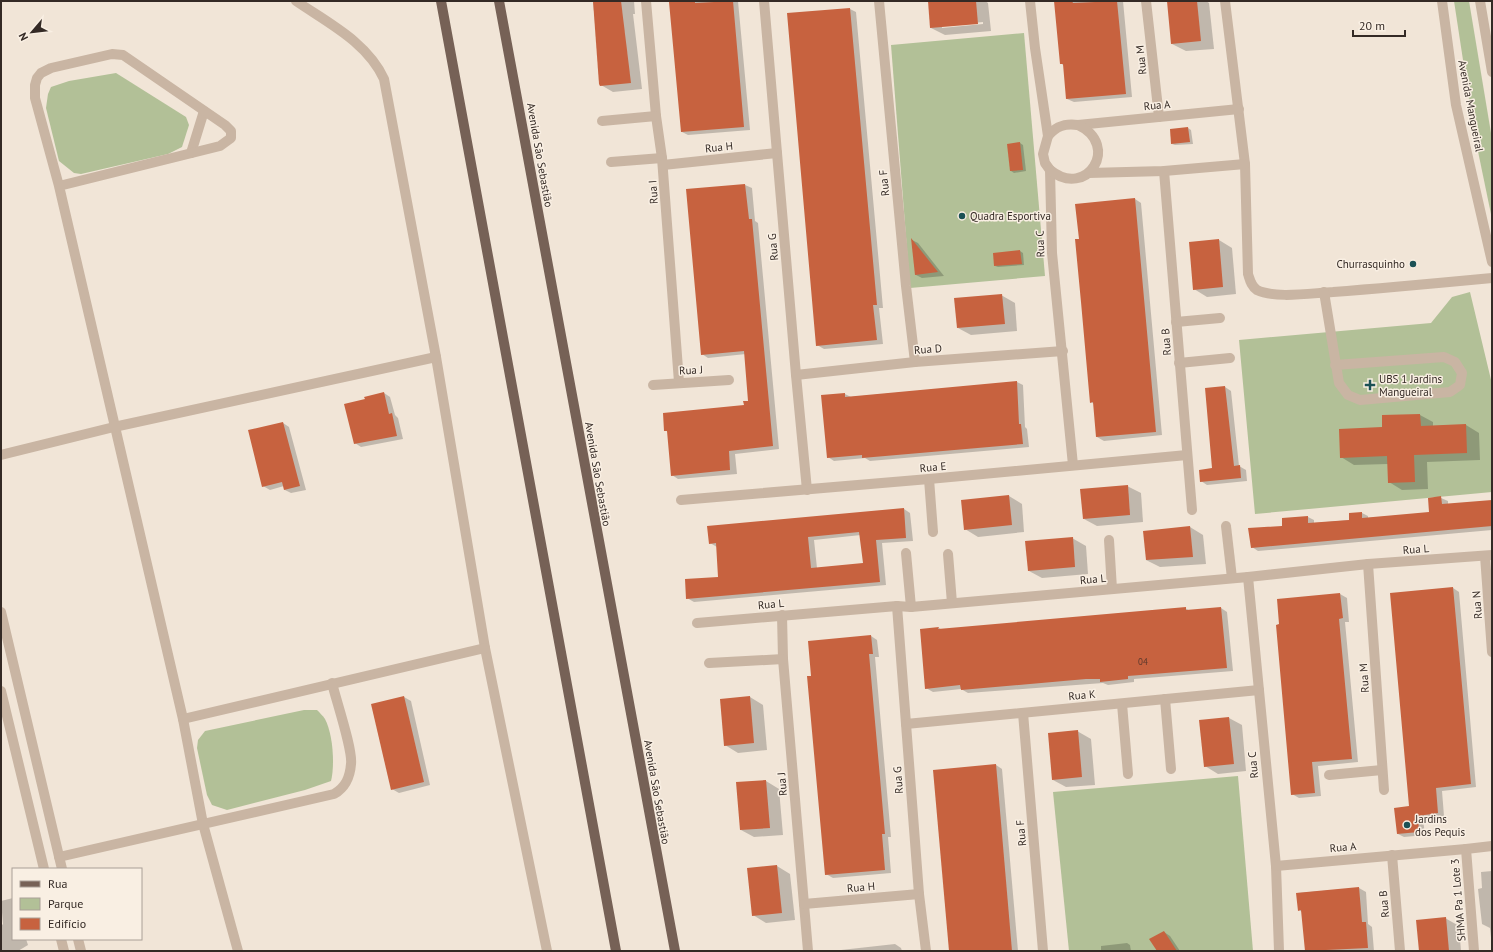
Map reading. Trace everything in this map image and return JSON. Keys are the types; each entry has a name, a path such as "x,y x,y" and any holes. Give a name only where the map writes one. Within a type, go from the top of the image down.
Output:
{"main road":[{"path":"434,1 444,13"},
{"path":"441,1 616,951"},
{"name":"Avenida São Sebastião","path":"499,1 675,951"}],"street":[{"path":"296,1 358,44 370,55 384,79 436,357 484,648 547,951"},
{"name":"Rua I","path":"646,1 656,116 662,162 679,382"},
{"name":"Rua G","path":"764,1 807,490"},
{"name":"Rua F","path":"879,1 906,286 915,362"},
{"name":"Rua C","path":"1030,1 1035,48 1048,136 1043,154 1045,163 1050,170 1052,253 1074,465"},
{"name":"Rua M","path":"1146,1 1159,117"},
{"path":"1225,1 1245,164 1248,274 1253,286 1261,291 1274,294 1324,292 1492,278"},
{"name":"Avenida Mangueiral","path":"1442,1 1456,105 1492,262"},
{"path":"1480,1 1492,72"},
{"path":"59,186 220,146 232,138 225,125 123,55 112,54 51,68 41,73 34,85 35,98 59,186 183,719 203,824 238,951"},
{"name":"Rua A","path":"1048,136 1052,131 1064,124 1078,125 1239,109"},
{"path":"191,153 204,111"},
{"path":"602,121 656,116"},
{"path":"1050,170 1065,179 1082,177 1089,173 1096,165 1098,145 1090,133 1078,125"},
{"name":"Rua H","path":"612,162 662,162 777,153"},
{"path":"1089,173 1164,172 1245,164"},
{"name":"Rua B","path":"1164,172 1192,510"},
{"path":"1324,292 1335,365 1339,383 1348,395 1360,400 1450,392 1460,385 1462,372 1455,362 1444,357 1335,365"},
{"path":"1176,322 1220,318"},
{"name":"Rua D","path":"796,375 915,362 1063,352"},
{"path":"1,455 114,427 436,357"},
{"path":"1179,363 1230,358"},
{"name":"Rua J","path":"654,385 679,382 729,380"},
{"name":"Rua E","path":"681,500 807,490 1187,455"},
{"path":"929,479 933,532"},
{"path":"1226,526 1232,578"},
{"path":"1109,540 1112,589"},
{"path":"906,554 910,607"},
{"path":"948,554 952,603"},
{"name":"Rua L","path":"696,623 897,606 910,607 1248,577 1368,564 1489,555"},
{"name":"Rua N","path":"1489,555 1492,652"},
{"name":"Rua M","path":"1368,564 1384,790"},
{"name":"Rua C","path":"1248,577 1276,866 1279,951"},
{"name":"Rua G","path":"897,606 919,894 926,951"},
{"path":"1,612 62,868"},
{"name":"Rua J","path":"782,615 783,659 808,951"},
{"path":"183,719 484,648"},
{"path":"709,662 783,659"},
{"path":"59,857 334,794 342,790 346,783 352,762 332,683"},
{"name":"Rua K","path":"906,724 1259,690"},
{"path":"1,691 44,868"},
{"path":"1165,699 1171,768"},
{"path":"1122,704 1128,774"},
{"name":"Rua F","path":"1023,713 1043,951"},
{"path":"1329,775 1382,770"},
{"name":"SHMA Pa 1 Lote 3","path":"1474,951 1466,849 1492,846"},
{"name":"Rua A","path":"1276,866 1466,849"},
{"name":"Rua B","path":"1392,855 1400,951"},
{"name":"Rua H","path":"804,904 919,894"},
{"path":"61,940 64,951"},
{"path":"78,940 81,951"}],"green space":[{"path":"1454,1 1469,1 1492,139 1492,219 1474,132"},
{"path":"1024,33 1045,276 910,288 891,45"},
{"path":"116,73 186,117 189,125 182,147 168,154 81,174 74,173 59,161 46,108 48,94 51,87 69,81"},
{"name":"UBS 1 Jardins Mangueiral","path":"1470,292 1492,384 1492,492 1255,514 1239,340 1431,323 1452,297"},
{"path":"304,710 317,710 328,725 333,767 331,781 305,790 227,810 212,805 207,795 197,748 198,740 205,731"},
{"path":"1238,776 1253,951 1069,951 1053,792"}],"building":[{"path":"593,1 621,1 631,83 600,86 599,84"},
{"path":"695,1 695,3 733,1 744,127 681,132 669,2"},
{"path":"928,1 976,1 978,24 930,28"},
{"path":"1054,1 1072,1 1073,3 1117,1 1126,94 1066,99 1063,64 1060,64"},
{"path":"1167,1 1197,1 1201,41 1171,44"},
{"path":"850,8 877,305 873,305 877,340 816,346 787,13"},
{"path":"1188,127 1190,142 1171,144 1170,129"},
{"path":"1020,142 1023,170 1010,171 1007,144"},
{"path":"745,184 749,219 752,219 773,446 729,451 730,470 671,476 667,431 664,431 663,413 744,405 743,401 748,401 744,351 701,355 686,189"},
{"path":"1135,198 1156,432 1096,437 1093,402 1090,403 1075,239 1079,239 1075,204"},
{"path":"911,238 938,272 915,275"},
{"path":"1219,239 1223,287 1193,290 1189,242"},
{"path":"1020,250 1022,264 994,266 993,253"},
{"path":"1002,294 1005,324 957,328 954,298"},
{"path":"1017,381 1019,424 1021,424 1023,444 862,458 862,455 827,458 821,395 845,393 845,397"},
{"path":"1225,386 1234,466 1240,465 1241,478 1200,482 1199,470 1212,468 1205,388"},
{"path":"384,392 389,414 392,413 397,436 354,444 344,404 365,399 364,397"},
{"path":"1420,414 1421,426 1466,424 1467,453 1414,455 1415,482 1388,483 1387,456 1340,458 1339,429 1382,427 1382,415"},
{"path":"283,422 300,486 284,490 282,482 262,487 248,430"},
{"path":"1128,485 1130,515 1083,519 1080,489"},
{"path":"1009,495 1012,525 964,530 961,500"},
{"path":"1441,496 1442,504 1492,500 1492,526 1251,548 1248,528 1282,526 1282,518 1308,516 1308,523 1349,520 1349,513 1362,512 1362,518 1429,512 1428,498"},
{"path":"904,508 906,538 876,540 880,582 686,599 685,579 718,577 716,543 709,544 707,526","holes":["859,532 863,563 811,568 808,537"]},
{"path":"1190,526 1193,557 1146,560 1143,531"},
{"path":"1073,537 1075,567 1028,571 1025,541"},
{"path":"1453,587 1471,784 1436,788 1438,813 1418,816 1419,832 1397,834 1394,808 1409,806 1390,593"},
{"path":"1340,593 1343,618 1339,619 1352,759 1312,762 1315,793 1291,795 1276,625 1279,624 1277,599"},
{"path":"1186,607 1186,610 1221,607 1227,668 1128,676 1128,679 1100,682 1100,679 1086,679 961,690 960,685 925,689 920,629 939,627 938,629"},
{"path":"871,635 873,654 869,654 885,834 882,834 885,870 825,875 807,676 811,676 808,641"},
{"path":"404,696 424,782 391,790 371,704"},
{"path":"750,696 754,743 724,746 720,699"},
{"path":"1229,717 1234,764 1204,767 1199,720"},
{"path":"1078,730 1082,777 1052,780 1048,733"},
{"path":"996,764 1012,951 949,951 933,770"},
{"path":"766,780 770,828 740,830 736,782"},
{"path":"777,865 782,913 752,916 747,868"},
{"path":"1359,887 1362,922 1366,922 1368,948 1305,951 1301,910 1298,911 1296,893"},
{"path":"1446,917 1449,951 1419,951 1416,920"},
{"path":"1164,931 1177,951 1157,951 1149,939"}],"place":[{"name":"Quadra Esportiva","path":"962,216"},
{"name":"Churrasquinho","path":"1413,264"},
{"name":"UBS 1 Jardins Mangueiral","path":"1370,385"},
{"name":"Jardins dos Pequis","path":"1407,825"}]}
